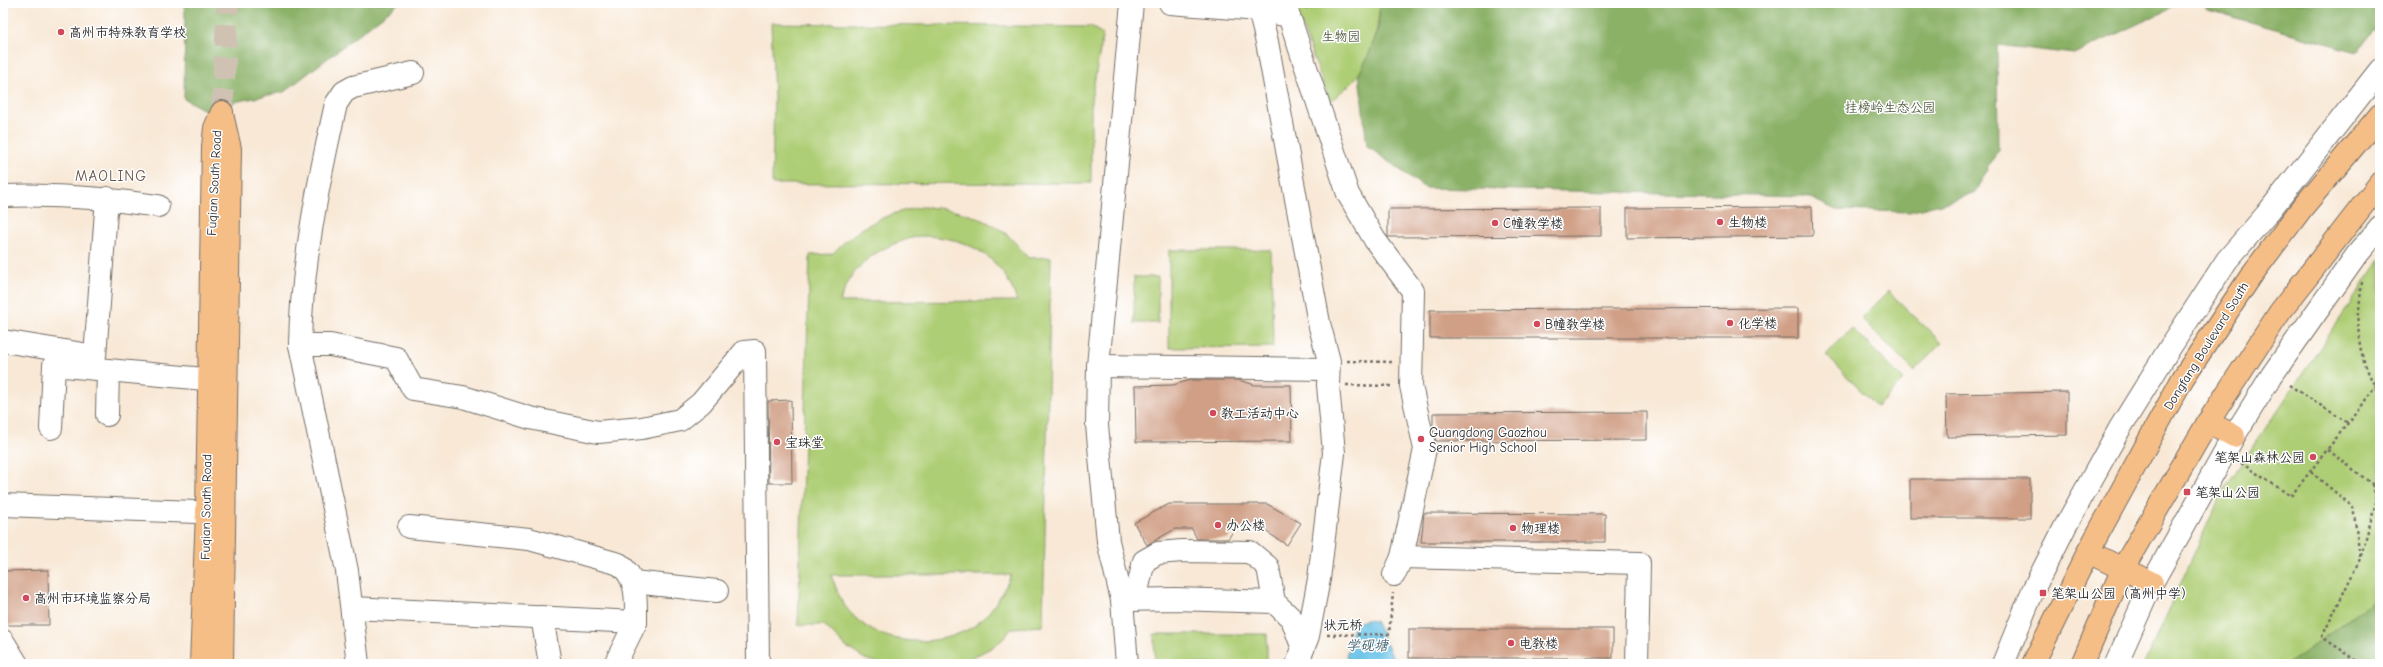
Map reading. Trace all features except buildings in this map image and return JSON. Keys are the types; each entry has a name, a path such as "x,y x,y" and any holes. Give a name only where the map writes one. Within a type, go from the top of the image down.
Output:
{"main road":[{"name":"Fuqian South Road","path":"218,380 230,149 222,112 215,128 213,147 218,380 216,513 222,664"},
{"name":"Dongfang Boulevard South","path":"2033,664 2088,552 2183,378 2253,273 2302,208 2380,115"},
{"path":"2082,664 2123,568 2208,422 2280,312 2380,183"},
{"path":"2208,422 2234,436"},
{"name":"Fuqian South Road","path":"201,664 216,513"},
{"path":"2088,552 2152,583"}],"street":[{"path":"1129,600 1108,541 1097,425 1098,366 1132,3"},
{"path":"1170,3 1259,10 1289,16 1348,194 1375,240 1413,291 1410,386 1425,449 1398,566 1640,563 1637,664"},
{"path":"1259,10 1267,42 1328,371 1334,453 1319,579 1303,649"},
{"path":"2003,664 2034,588 2065,527 2120,428 2169,349 2227,260 2266,216 2380,70"},
{"path":"358,664 347,571 300,345 304,280 336,104 344,92 353,87 413,73"},
{"path":"3,196 40,195 107,198 158,206"},
{"path":"106,415 107,198"},
{"path":"2116,664 2152,583 2234,436 2272,375 2356,256 2380,227"},
{"path":"3,341 106,362 218,380"},
{"path":"300,345 330,345 396,358 413,389 463,397 530,418 598,432 642,428 680,420 701,403 744,352 755,351 758,664"},
{"path":"51,428 54,365 106,362"},
{"path":"1098,366 1328,371"},
{"path":"3,505 216,513"},
{"path":"409,527 528,539 619,564 629,571 633,582 636,622 615,664"},
{"path":"1127,664 1129,600 1144,561 1158,553 1190,551 1250,552 1268,567 1274,602 1292,619 1303,649"},
{"path":"633,582 717,592"},
{"path":"1129,600 1274,602"},
{"path":"352,608 636,622"},
{"path":"542,617 550,664"},
{"path":"3,641 17,664"}],"path":[{"path":"2363,278 2358,315 2358,342 2364,366 2380,395"},
{"path":"1328,371 1411,363"},
{"path":"1328,371 1410,386"},
{"path":"2254,471 2291,496 2348,423 2357,414 2375,386 2380,381"},
{"path":"2307,397 2348,423"},
{"path":"2328,450 2372,484 2380,486"},
{"path":"2311,472 2353,508 2360,559"},
{"path":"2362,664 2322,637 2360,559 2378,500 2372,484"},
{"name":"状元桥","path":"1303,649 1389,634 1398,566"}],"green space":[{"path":"183,3 399,3 284,92 234,102 209,112 184,99 185,11"},
{"name":"生物园","path":"1301,3 1380,3 1378,22 1372,49 1364,66 1353,81 1330,102 1297,13"},
{"name":"挂榜岭生态公园","path":"1380,3 2182,3 2074,54 1997,45 1998,150 1975,192 1952,201 1909,212 1836,210 1806,196 1425,188 1367,146 1359,74 1369,54 1378,29"},
{"path":"2203,3 2380,3 2380,23 2357,52 2208,10"},
{"path":"771,23 1091,27 1103,34 1091,100 1091,183 772,184 774,97"},
{"path":"922,207 944,209 976,217 986,221 1005,233 1028,258 1051,257 1043,626 1012,628 1003,639 991,648 959,664 880,664 865,659 846,647 824,625 798,625 810,255 832,254 842,244 862,229 884,217","holes":["919,236 952,240 967,244 980,251 992,260 1002,271 1017,301 840,302 845,288 852,276 869,258 892,245","831,575 1011,575 994,606 976,625 953,636 936,640 918,641 901,640 868,628 854,617 843,603"]},
{"path":"1169,250 1271,250 1273,347 1169,348"},
{"name":"笔架山森林公园","path":"2380,260 2380,664 2144,664 2222,492"},
{"path":"1134,277 1158,277 1158,323 1134,323"},
{"path":"1888,291 1942,343 1914,371 1861,318"},
{"path":"1852,328 1904,380 1877,407 1826,355"},
{"path":"2380,592 2380,664 2288,664 2370,604"},
{"path":"1154,634 1267,634 1267,664 1155,664"}],"water":[{"name":"学砚塘","path":"1365,620 1375,621 1396,664 1352,664 1346,657 1353,625"}],"tunnel":[{"path":"222,112 228,3"}],"place":[{"name":"高州市特殊教育学校","path":"61,32"},
{"name":"生物楼","path":"1720,222"},
{"name":"C幢教学楼","path":"1495,223"},
{"name":"化学楼","path":"1730,323"},
{"name":"B幢教学楼","path":"1537,324"},
{"name":"教工活动中心","path":"1213,413"},
{"name":"Guangdong Gaozhou Senior High School","path":"1421,439"},
{"name":"宝珠堂","path":"777,442"},
{"name":"笔架山森林公园","path":"2313,457"},
{"name":"笔架山公园","path":"2187,492"},
{"name":"办公楼","path":"1218,525"},
{"name":"物理楼","path":"1513,528"},
{"name":"笔架山公园（高州中学）","path":"2043,593"},
{"name":"高州市环境监察分局","path":"26,598"},
{"name":"电教楼","path":"1511,643"}],"district":[{"name":"MAOLING","path":"111,176"}]}
